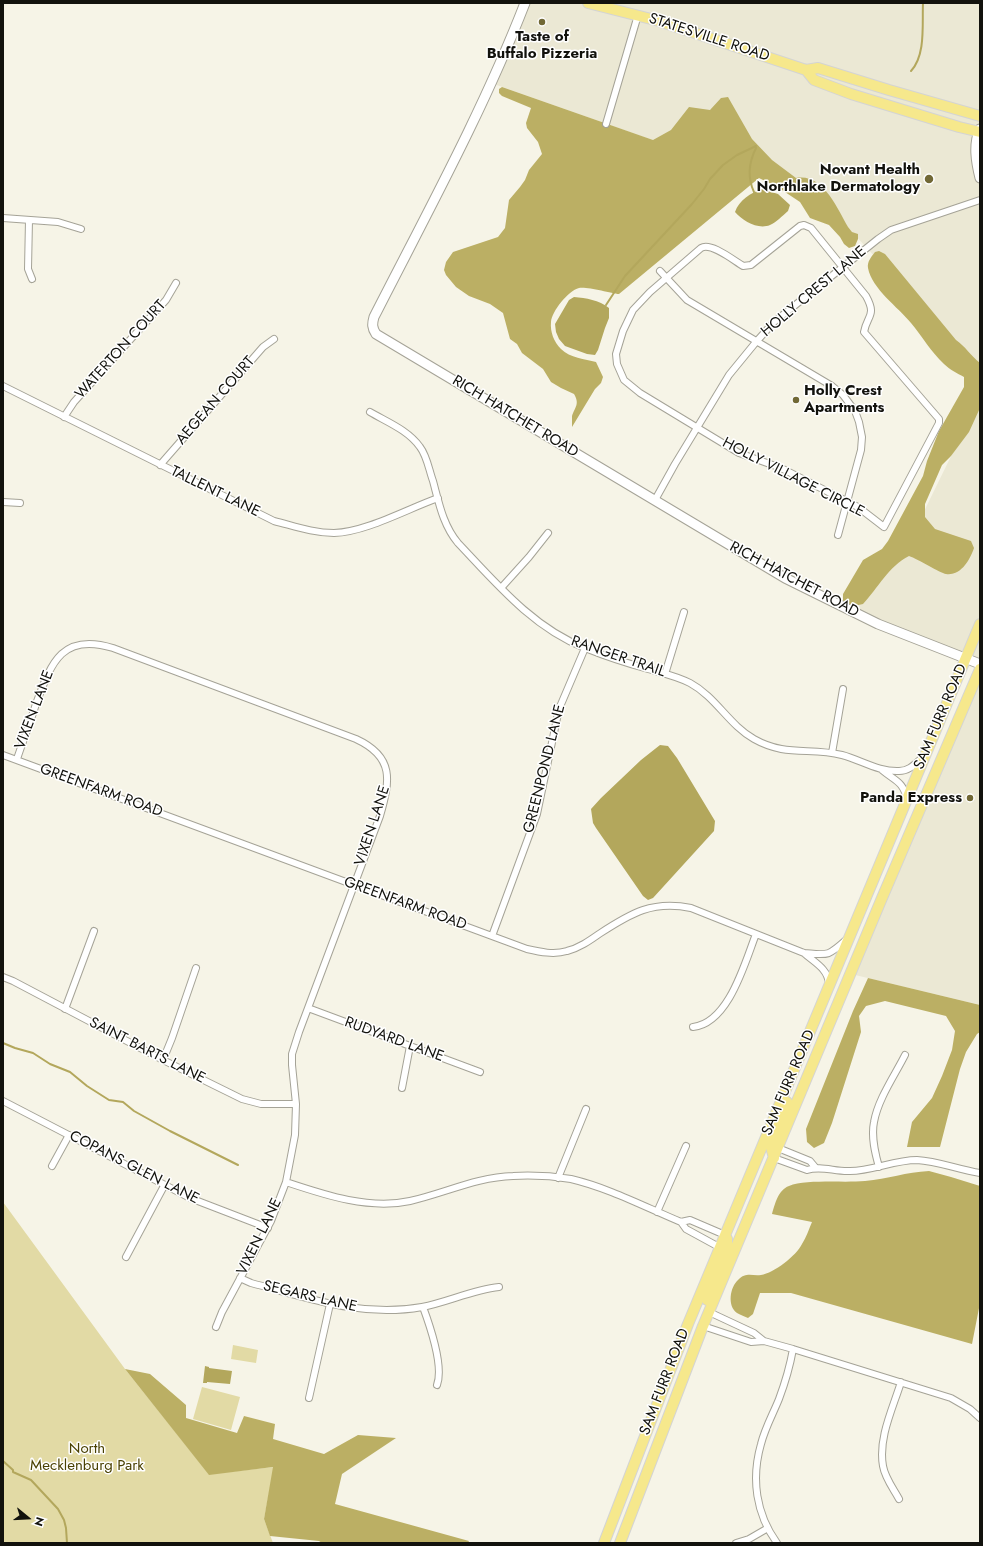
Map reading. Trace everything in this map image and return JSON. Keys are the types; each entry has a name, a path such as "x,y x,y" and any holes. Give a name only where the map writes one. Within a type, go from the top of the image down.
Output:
{"main road":[{"name":"STATESVILLE ROAD","path":"588,3 638,15 806,70 818,68 980,116"},
{"name":"STATESVILLE ROAD","path":"806,70 814,80 851,94 959,127 980,131"},
{"name":"SAM FURR ROAD","path":"604,1543 685,1331 719,1247 980,624"},
{"name":"SAM FURR ROAD","path":"620,1543 703,1326 882,898 980,669"},
{"path":"774,1158 771,1147 772,1142 784,1114 812,1028"},
{"path":"683,1377 706,1302 727,1247 727,1239 725,1235"}],"street":[{"name":"RICH HATCHET ROAD","path":"525,3 474,121 374,317 372,322 373,329 376,334 743,553 829,601 878,624 980,664"},
{"path":"606,124 638,15"},
{"path":"980,131 976,143 976,156 980,178"},
{"name":"HOLLY CREST LANE","path":"655,500 729,375 774,322 891,230 980,200"},
{"path":"3,218 65,223 81,229"},
{"path":"29,220 28,268 32,279"},
{"name":"HOLLY VILLAGE CIRCLE","path":"804,225 811,228 843,267 866,296 870,305 870,318 864,332 939,419 939,423 884,527 858,507 847,501 781,468 739,453 631,386 624,380 617,364 616,354 618,343 630,316 640,301 704,246 712,247 746,267 751,265 800,226 804,225"},
{"path":"660,272 687,300 832,386 843,395 855,410 861,429 862,443 838,535"},
{"name":"WATERTON COURT","path":"64,417 74,402 166,300 176,283"},
{"name":"AEGEAN COURT","path":"160,465 263,347 274,339"},
{"name":"TALLENT LANE","path":"3,386 274,521 314,532 344,532 370,525 438,498"},
{"name":"RANGER TRAIL","path":"370,412 402,430 420,446 430,471 445,523 450,534 510,597 545,626 560,636 585,648 690,683 702,690 735,725 766,745 788,751 832,753 882,770 900,782 905,791 907,800"},
{"path":"3,502 20,503"},
{"path":"501,588 548,533"},
{"path":"665,674 684,612"},
{"name":"VIXEN LANE","path":"17,760 42,689 55,660 66,650 83,644 102,645 113,648 356,739 372,748 383,762 387,773 388,786 371,839 292,1054 296,1104 295,1136 286,1182 268,1228 222,1312 216,1327"},
{"name":"GREENPOND LANE","path":"492,936 535,819 559,709 585,648"},
{"path":"832,753 842,689"},
{"name":"GREENFARM ROAD","path":"3,754 534,951 554,953 565,952 585,944 633,913 655,906 674,905 692,908 804,953 819,955 826,954 838,948 850,937"},
{"name":"RANGER TRAIL","path":"882,770 901,771 908,769 926,754"},
{"path":"65,1009 94,931"},
{"path":"693,1027 709,1021 728,1002 756,934"},
{"name":"GREENFARM ROAD","path":"804,953 825,970 828,976 829,987"},
{"path":"163,1060 196,968"},
{"name":"SAINT BARTS LANE","path":"3,978 13,981 220,1089 252,1102 296,1104"},
{"name":"RUDYARD LANE","path":"308,1008 480,1072"},
{"path":"402,1088 410,1046"},
{"path":"879,1167 874,1150 874,1122 880,1104 905,1055"},
{"name":"COPANS GLEN LANE","path":"3,1101 164,1186 207,1206 268,1228"},
{"path":"558,1178 586,1109"},
{"path":"52,1166 69,1135"},
{"path":"657,1212 686,1146"},
{"path":"778,1148 810,1161 815,1167"},
{"path":"774,1158 807,1170 815,1167 849,1172 915,1160 936,1162 980,1173"},
{"path":"286,1182 363,1203 381,1205 411,1201 472,1182 495,1178 531,1176 569,1179 596,1187 681,1222 686,1229 719,1247"},
{"path":"126,1257 164,1186"},
{"path":"681,1222 690,1220 725,1235"},
{"name":"SEGARS LANE","path":"240,1278 251,1283 330,1304 363,1310 400,1310 423,1307 483,1289 499,1287"},
{"path":"309,1398 330,1304"},
{"path":"423,1307 440,1367 440,1378 437,1385"},
{"path":"709,1312 754,1333 764,1341"},
{"path":"703,1326 751,1342 764,1341 794,1349 951,1398 970,1409 980,1418"},
{"path":"777,1543 762,1516 757,1496 756,1465 761,1444 785,1382 794,1349"},
{"path":"899,1499 885,1474 882,1450 884,1435 901,1382"},
{"path":"736,1543 768,1528"}],"shaded area":[{"path":"524,3 980,3 980,390 968,358 854,234 805,194 491,83"},
{"path":"502,87 653,140 671,130 689,107 710,110 721,98 728,97 752,139 772,160 796,178 806,178 814,181 828,194 848,227 852,232 858,234 858,239 855,246 849,248 829,225 810,218 800,202 779,188 759,178 619,294 587,288 579,288 570,293 554,312 551,322 551,329 554,340 565,352 578,358 596,362 603,377 601,383 595,389 572,427 572,416 577,403 574,394 551,382 543,369 522,353 517,344 510,339 503,313 490,304 469,296 456,287 446,275 444,270 446,262 453,252 498,237 505,228 509,200 520,187 529,170 542,154 538,142 527,128 526,123 531,108 502,96 499,93 499,89"},
{"path":"762,189 778,194 790,205 788,211 779,219 773,224 765,226 751,224 742,219 735,212 739,204 746,198"},
{"path":"879,251 885,254 956,340 980,363 980,408 969,432 951,456 942,465 925,504 925,517 935,529 971,541 974,548 964,566 960,570 951,574 943,573 909,556 895,565 863,604 854,606 843,601 843,594 863,560 882,549 888,541 923,476 927,461 939,431 964,387 964,377 949,368 939,359 911,323 886,297 870,276 868,264 875,252"},
{"path":"574,297 597,301 609,308 609,318 595,355 587,354 565,346 559,339 556,332 555,324 569,300"},
{"path":"980,397 980,664 852,612 908,544"},
{"path":"980,669 980,1005 851,974"},
{"path":"660,745 668,746 677,758 715,821 714,831 653,898 648,900 643,896 596,828 593,823 591,809 641,760"},
{"path":"868,978 980,1005 980,1032 977,1034 966,1052 960,1069 940,1147 907,1147 912,1122 932,1098 942,1076 952,1050 955,1031 946,1016 885,1001 866,1006 859,1016 861,1032 832,1123 824,1143 814,1148 807,1142 806,1129 853,1011"},
{"path":"929,1171 980,1186 980,1303 972,1344 791,1293 760,1293 753,1314 748,1318 738,1314 734,1310 731,1296 735,1283 746,1275 766,1274 790,1259 802,1244 812,1222 772,1214 780,1194 785,1188 796,1184 815,1182 857,1182"},
{"path":"205,1366 209,1368 232,1371 230,1384 203,1383"},
{"path":"125,1369 150,1374 186,1405 186,1418 237,1433 244,1416 275,1424 273,1439 324,1454 358,1435 396,1438 342,1474 335,1504 469,1541 468,1543 322,1543 319,1541 270,1536 264,1519 273,1467 209,1475"}],"green space":[{"name":"North Mecklenburg Park","path":"3,1202 125,1369 209,1474 274,1467 264,1519 273,1543 3,1543"},
{"path":"233,1345 258,1350 256,1363 231,1359"},
{"path":"202,1387 240,1397 231,1430 193,1419"}],"waterway":[{"path":"911,71 916,64 921,48 923,3"},
{"path":"606,305 625,276 692,204 710,179 723,165 737,155 756,146"},
{"path":"754,192 750,181 750,164 756,148"},
{"path":"3,1043 33,1053 50,1064 70,1072 87,1086 109,1100 123,1102 134,1111 170,1131 238,1165"},
{"path":"3,1461 13,1470 13,1472 31,1480 58,1509 64,1520 67,1543"}],"place":[{"name":"Taste of Buffalo Pizzeria","path":"542,22"},
{"name":"Novant Health Northlake Dermatology","path":"929,179"},
{"name":"Holly Crest Apartments","path":"796,400"},
{"name":"Panda Express","path":"970,798"}]}
